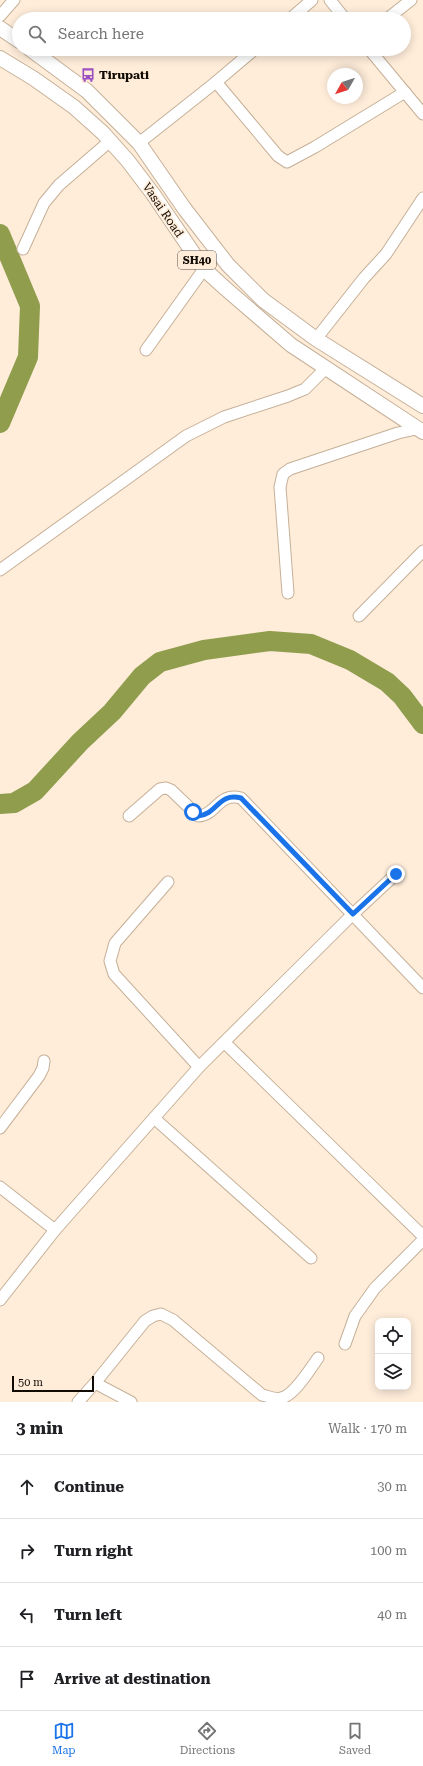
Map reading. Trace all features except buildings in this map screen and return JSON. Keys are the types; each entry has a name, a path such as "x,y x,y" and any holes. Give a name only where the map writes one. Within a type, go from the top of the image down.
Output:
{"main road":[{"path":"0,28 12,36"},
{"name":"Vasai Road","path":"40,56 87,91 139,143 184,208 228,265 263,300 316,339 423,406"},
{"name":"Vasai Road","path":"0,58 74,107 110,141 128,161 153,194 204,269 291,346 420,431"}],"street":[{"path":"0,16 14,0"},
{"path":"298,12 312,0"},
{"path":"330,0 339,12"},
{"path":"396,12 411,0"},
{"path":"139,143 247,56"},
{"path":"375,56 423,114"},
{"path":"216,82 278,156 287,162 310,150 405,92"},
{"path":"23,249 44,203 59,185 110,141"},
{"path":"316,339 364,278 386,254 423,198"},
{"path":"146,350 204,269"},
{"path":"0,570 186,436 224,417 305,389 326,368"},
{"path":"288,593 280,487 283,474 290,469 398,433 420,431"},
{"path":"359,616 423,551"},
{"path":"129,816 160,789 166,788 171,790 198,816 204,816 226,798 233,796 241,798 423,988"},
{"path":"0,1300 55,1230 198,1068 353,914 396,874"},
{"path":"168,882 115,943 110,961 114,974 198,1068"},
{"path":"224,1042 423,1236"},
{"path":"0,1128 39,1076 43,1068 44,1061"},
{"path":"154,1118 312,1258"},
{"path":"0,1187 55,1230"},
{"path":"345,1344 355,1316 375,1288 423,1240"},
{"path":"78,1402 145,1321 153,1316 161,1314 173,1320 262,1395 282,1398 290,1394 318,1358"},
{"path":"95,1382 131,1402"}],"waterway":[{"path":"0,234 30,306 28,357 0,423"},
{"path":"0,804 14,803 35,791 80,742 112,712 142,676 160,662 204,650 270,641 311,644 350,660 387,682 402,696 423,724"}],"place":[{"name":"Tirupati","path":"88,75"}],"route":[{"path":"193,812 198,816 204,816 226,798 233,796 241,798 353,914 396,874"}]}
